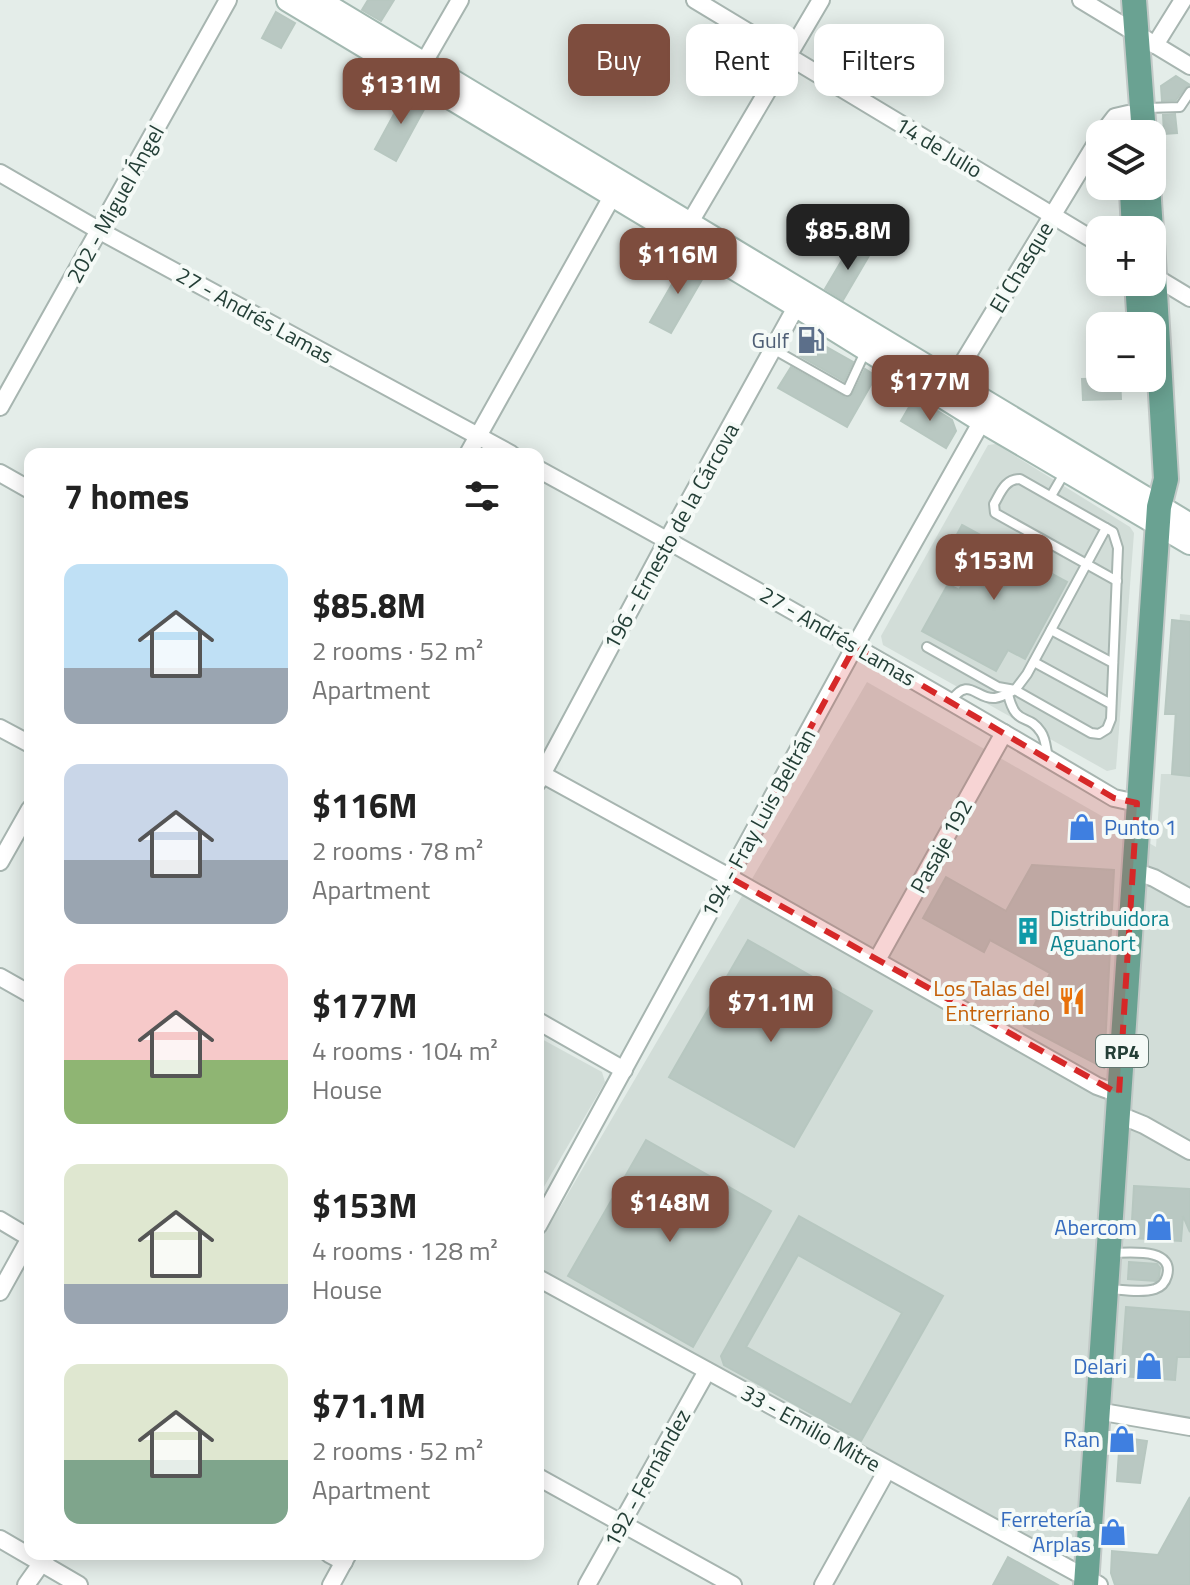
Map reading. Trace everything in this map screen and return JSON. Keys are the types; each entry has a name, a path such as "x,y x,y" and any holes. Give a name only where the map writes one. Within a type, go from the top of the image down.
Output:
{"main road":[{"path":"288,0 419,70 800,299 1158,516 1190,543"},
{"path":"318,0 419,70"},
{"path":"1133,119 1134,0"},
{"path":"616,189 689,224 800,299 867,350 947,389 982,421 1066,471 1158,516 1190,525"},
{"name":"RP4","path":"1090,1582 1097,1411 1137,803 1158,516 1166,479 1150,296"},
{"name":"RP4","path":"1145,392 1151,477 1158,516"}],"street":[{"name":"202 - Miguel Ángel","path":"0,407 228,0"},
{"path":"419,70 460,0"},
{"name":"14 de Julio","path":"695,0 734,24"},
{"path":"798,38 821,0"},
{"path":"1081,0 1133,25 1190,66"},
{"path":"1133,25 1183,0"},
{"name":"14 de Julio","path":"798,63 1086,236"},
{"path":"689,224 764,96"},
{"name":"El Chasque","path":"1113,120 1115,117 1133,119"},
{"name":"El Chasque","path":"947,389 1086,160"},
{"name":"27 - Andrés Lamas","path":"0,173 100,231 500,448"},
{"path":"471,448 616,189"},
{"path":"1166,287 1190,298"},
{"name":"196 - Ernesto de la Cárcova","path":"544,767 800,299"},
{"name":"194 - Fray Luis Beltrán","path":"544,1215 855,646 982,421"},
{"name":"27 - Andrés Lamas","path":"544,472 668,539 1114,798 1137,803"},
{"path":"0,473 24,487"},
{"path":"0,728 24,741"},
{"name":"Pasaje 192","path":"877,960 1004,733"},
{"path":"544,779 729,877 1097,1086 1144,1125 1190,1151"},
{"path":"0,862 24,820"},
{"path":"1134,871 1190,898"},
{"path":"0,977 24,991"},
{"path":"544,1024 624,1070"},
{"path":"0,1220 24,1234"},
{"path":"0,1292 24,1249"},
{"name":"33 - Emilio Mitre","path":"544,1281 1090,1582"},
{"name":"192 - Fernández","path":"587,1585 707,1371"},
{"path":"1097,1411 1190,1427"},
{"path":"823,1585 887,1470"},
{"path":"544,1480 733,1585"},
{"path":"0,1539 24,1550"},
{"path":"26,1585 43,1560"},
{"path":"45,1560 79,1585"},
{"path":"331,1585 339,1560"}],"lane":[{"path":"1133,119 1180,107 1190,92"},
{"path":"773,349 847,391 867,350"},
{"path":"1051,496 1066,471"},
{"path":"927,647 998,687 1091,733 1099,734 1107,729 1111,719 1117,581 1117,540 1113,532 1020,479 1008,481 994,504 995,513 1117,581"},
{"path":"951,701 956,694 967,689 989,698 1012,692 1034,662 1106,528"},
{"path":"1051,630 1113,663"},
{"path":"1034,662 1111,704"},
{"path":"1012,692 1013,712 1042,732 1048,759"},
{"path":"1105,1289 1152,1290 1161,1287 1168,1271 1165,1262 1151,1253 1108,1253"}],"highlighted area":[{"path":"855,646 1114,798 1137,803 1119,1094 729,877"}],"shaded area":[{"path":"996,444 1130,527 1134,533 1116,769 1107,771 883,645 881,636 988,445"},
{"path":"1180,614 1190,615 1190,1426 1087,1410 1080,1550 1060,1556 544,1271 544,1235 867,682 1156,847 1161,774 1171,774"},
{"path":"544,1040 602,1072 605,1082 544,1187"}],"building":[{"path":"368,0 394,0 381,21 362,10"},
{"path":"276,12 295,23 281,48 262,38"},
{"path":"1176,76 1190,85 1176,100 1162,101 1161,86"},
{"path":"406,92 427,104 396,161 375,149"},
{"path":"1175,114 1177,133 1166,134 1163,115"},
{"path":"852,243 870,254 843,300 825,289"},
{"path":"686,260 707,271 671,333 650,322"},
{"path":"809,337 853,362 844,381 798,355"},
{"path":"791,367 846,398 853,394 865,369 876,376 847,427 778,388"},
{"path":"1082,379 1086,379 1086,392 1121,392 1121,399 1083,400"},
{"path":"915,397 952,420 956,431 946,448 901,421"},
{"path":"962,525 1067,582 1025,659 1008,650 996,671 922,631 948,584 959,590 974,565 948,551"},
{"path":"1172,620 1190,622 1190,776 1172,774 1176,714 1165,714"},
{"path":"1032,865 1114,870 1104,1068 1024,1026 1050,973 990,940 984,952 923,918 946,877 1006,911"},
{"path":"748,940 872,1011 794,1147 669,1077"},
{"path":"646,1140 771,1211 693,1347 568,1276"},
{"path":"1134,1186 1190,1189 1190,1232 1183,1216 1181,1241 1131,1238"},
{"path":"799,1216 943,1296 861,1441 724,1365 721,1356","holes":["798,1255 902,1313 851,1405 746,1347"]},
{"path":"1129,1262 1157,1264 1159,1277 1156,1281 1128,1279"},
{"path":"1126,1307 1190,1312 1190,1357 1177,1357 1175,1380 1121,1376"},
{"path":"1120,1437 1147,1441 1140,1483 1117,1481"},
{"path":"1190,1497 1190,1585 1115,1585 1111,1573 1112,1551 1158,1555"},
{"path":"1008,1557 1058,1585 993,1585"}],"place":[{"name":"Gulf","path":"811,340"},
{"name":"Punto 1","path":"1082,827"},
{"name":"Distribuidora Aguanort","path":"1028,931"},
{"name":"Los Talas del Entrerriano","path":"1072,1001"},
{"name":"Abercom","path":"1159,1227"},
{"name":"Delari","path":"1149,1366"},
{"name":"Ran","path":"1122,1439"},
{"name":"Ferretería Arplas","path":"1113,1532"}]}
